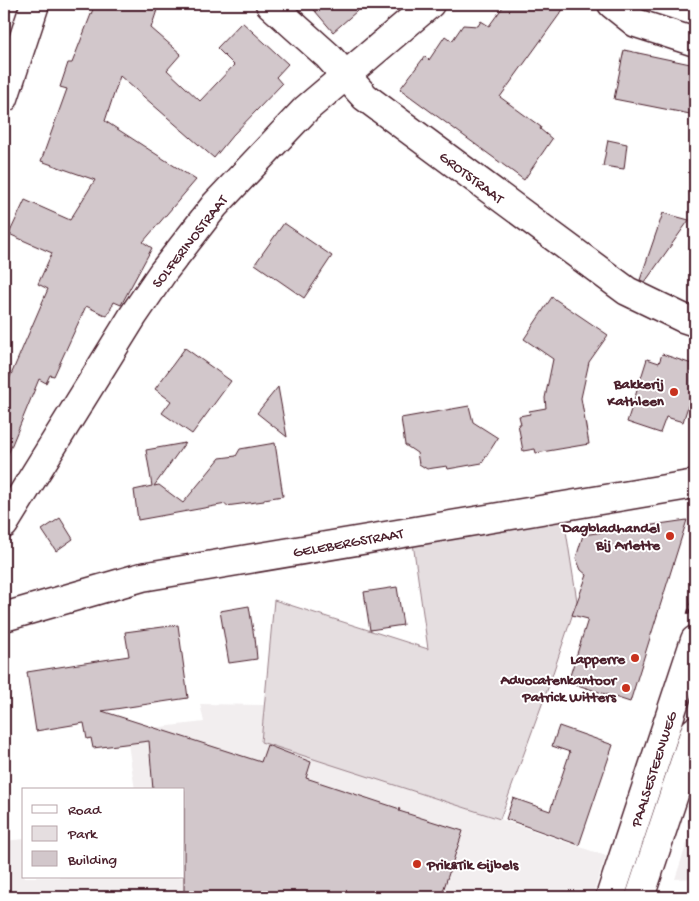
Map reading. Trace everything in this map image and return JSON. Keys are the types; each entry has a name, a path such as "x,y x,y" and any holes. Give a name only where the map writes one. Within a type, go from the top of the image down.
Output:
{"street":[{"path":"4,98 35,4"},
{"name":"GROTSTRAAT","path":"270,4 328,56 365,97 627,290 695,322"},
{"name":"SOLFERINOSTRAAT","path":"4,524 133,316 214,205 306,109 430,4"},
{"path":"612,4 636,23 695,42"},
{"name":"GELEBERGSTRAAT","path":"4,617 142,577 695,484"},
{"name":"PAALSESTEENWEG","path":"610,897 695,640"},
{"name":"PAALSESTEENWEG","path":"640,897 695,732"}],"shaded area":[{"path":"200,704 264,705 262,742 500,819 606,856 592,897 4,897 4,841 22,839 22,878 185,878 185,788 135,788 126,731 204,722"},
{"path":"695,819 695,878 675,879"}],"green space":[{"path":"564,518 577,601 548,688 500,819 261,742 274,600 428,649 413,543"}],"building":[{"path":"95,4 159,4 151,28 181,54 167,70 200,101 234,65 217,48 242,22 288,64 276,77 282,84 232,136 214,158 120,76 105,121 196,180 143,242 152,248 121,305 114,302 107,316 86,306 54,376 50,375 46,383 39,379 4,464 4,391 48,289 38,284 52,253 9,234 25,200 70,220 95,180 41,161 67,89 60,87 68,63 72,63"},
{"path":"309,4 365,4 333,32"},
{"path":"505,4 567,4 500,97 541,127 540,129 552,139 524,180 400,89 425,56 429,60 445,36 452,41 463,25 478,26 481,21 489,26"},
{"path":"624,50 695,65 695,115 614,99"},
{"path":"608,140 627,144 624,169 603,166"},
{"path":"663,213 689,220 645,282 640,280"},
{"path":"284,223 332,256 304,298 255,264"},
{"path":"552,297 608,335 589,362 581,398 589,444 536,453 535,449 523,451 518,424 521,424 519,416 530,414 529,411 546,408 545,398 553,359 524,339"},
{"path":"185,348 231,381 192,434 162,413 171,401 155,389"},
{"path":"662,354 692,364 690,373 695,375 695,384 683,422 666,417 660,433 627,422 647,359 659,363"},
{"path":"278,387 287,437 257,413"},
{"path":"469,406 473,422 498,438 482,463 448,469 447,466 427,469 419,464 417,453 405,445 401,418"},
{"path":"185,443 154,486 159,485 183,503 220,458 236,456 240,449 275,443 283,496 264,499 264,501 226,506 226,504 138,520 134,490 152,486 146,450"},
{"path":"60,518 73,539 56,551 42,530"},
{"path":"687,520 630,702 568,682 588,619 572,615 587,575 581,570 576,558 583,535"},
{"path":"397,587 403,625 370,630 364,592"},
{"path":"249,606 257,659 229,663 220,611"},
{"path":"178,625 188,698 102,711 261,762 267,745 311,762 306,778 400,809 399,811 463,831 441,897 184,897 185,788 153,788 149,741 93,748 91,738 87,739 84,723 36,731 27,672 129,656 125,632"},
{"path":"559,726 613,745 579,845 506,819 513,798 550,811 570,752 552,746"}],"place":[{"name":"Bakkerij Kathleen","path":"674,392"},
{"name":"Dagbladhandel Bij Arlette","path":"670,536"},
{"name":"Lapperre","path":"635,658"},
{"name":"Advocatenkantoor Patrick Witters","path":"626,688"},
{"name":"Prik&Tik Gijbels","path":"417,864"}]}
